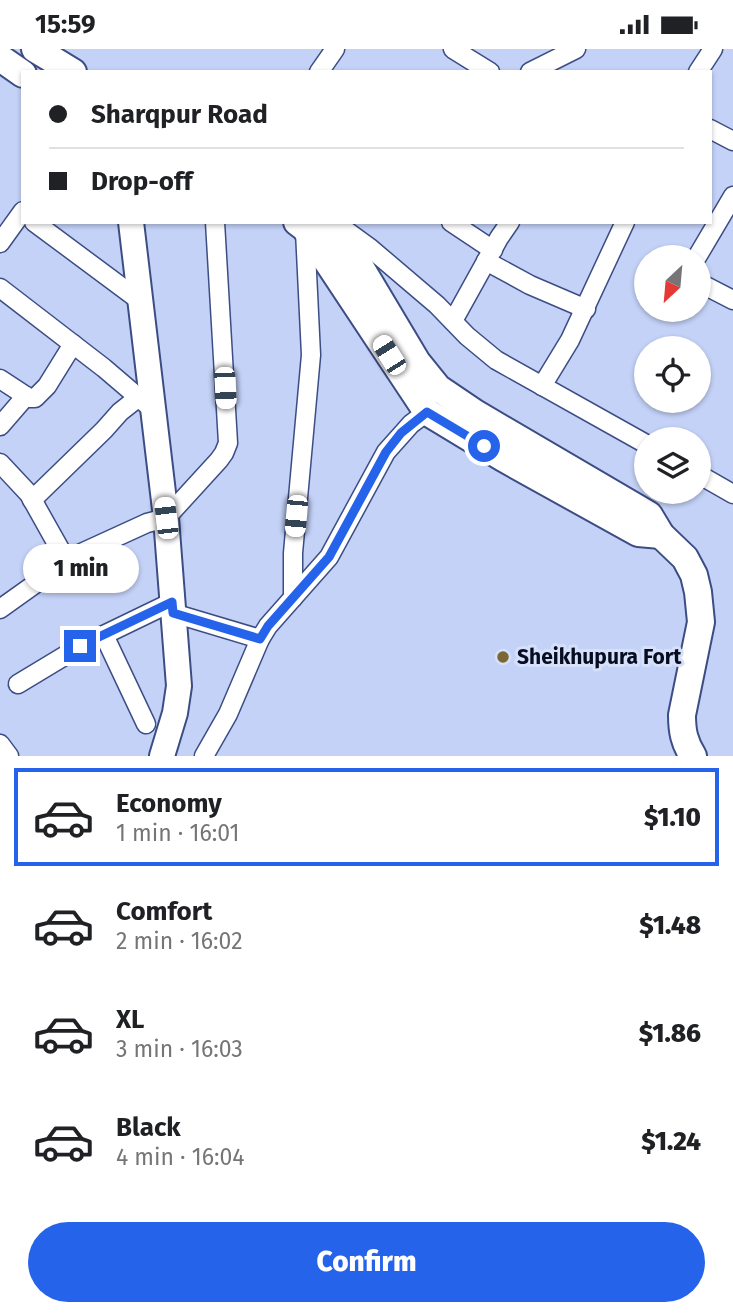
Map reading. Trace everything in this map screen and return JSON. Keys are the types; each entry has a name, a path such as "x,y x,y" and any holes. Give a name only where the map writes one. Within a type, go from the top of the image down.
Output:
{"main road":[{"path":"35,49 70,70"},
{"path":"0,58 21,73"},
{"path":"309,224 427,412 638,533 661,535"},
{"path":"309,224 355,258 417,362 438,387 475,413 649,515 661,535 685,558 694,575 701,622 682,715 684,739 693,756"}],"street":[{"path":"327,69 335,49"},
{"path":"453,49 487,70"},
{"path":"534,70 576,49"},
{"path":"699,70 713,49"},
{"path":"712,130 733,141"},
{"path":"704,245 732,200"},
{"path":"0,243 21,219"},
{"path":"37,224 139,300"},
{"path":"131,224 146,403 166,518 178,686 175,713 163,756"},
{"path":"0,464 26,490 66,560 152,520 166,518 219,460 228,443 215,224"},
{"path":"293,598 293,553 311,355 309,224"},
{"path":"337,224 370,248 437,305 496,360 634,437"},
{"path":"453,224 489,256 530,285 586,309"},
{"path":"453,321 509,224"},
{"path":"542,386 586,309 624,224"},
{"path":"0,288 146,403"},
{"path":"711,289 733,300"},
{"path":"0,379 33,399 40,394 73,344"},
{"path":"0,426 26,396"},
{"path":"32,500 120,412 146,403"},
{"path":"204,756 228,714 268,626 329,557 386,452 401,433 427,412"},
{"path":"711,481 733,494"},
{"path":"0,610 42,579"},
{"path":"18,684 80,646 172,607 260,639"},
{"path":"104,635 146,724"},
{"path":"0,744 9,756"}],"place":[{"name":"Sheikhupura Fort","path":"503,657"}],"route":[{"path":"80,646 172,602 173,613 260,639 268,626 329,557 386,452 411,424 427,412 484,446"}]}
